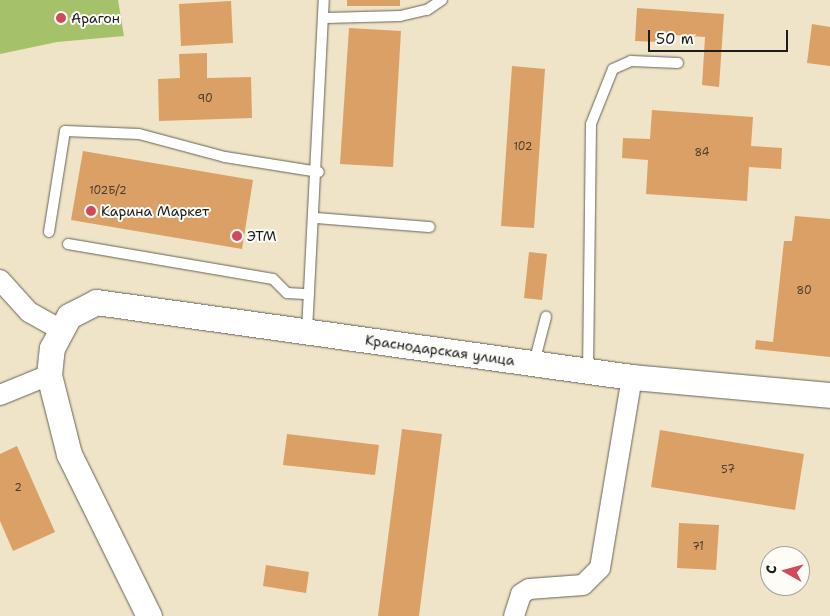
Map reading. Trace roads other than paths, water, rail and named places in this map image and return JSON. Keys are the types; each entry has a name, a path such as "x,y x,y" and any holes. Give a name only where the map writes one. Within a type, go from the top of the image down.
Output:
{"street":[{"path":"0,280 29,312 62,330"},
{"name":"Краснодарская улица","path":"49,375 52,348 69,316 96,302 632,377 830,395"},
{"path":"2,389 49,375 69,454 149,616"},
{"path":"514,616 521,594 529,589 583,585 600,568 632,377"}],"lane":[{"path":"307,331 319,172 326,18 324,0"},
{"path":"326,18 400,16 427,10 442,0"},
{"path":"588,370 591,124 613,69 631,61 678,63"},
{"path":"49,232 65,131 139,134 225,157 319,172"},
{"path":"315,218 430,227"},
{"path":"68,244 273,279 287,293 309,294"},
{"path":"534,363 546,317"}],"place":[{"name":"Арагон","path":"61,18"},
{"name":"Карина Маркет","path":"91,211"},
{"name":"ЭТМ","path":"237,236"}]}
